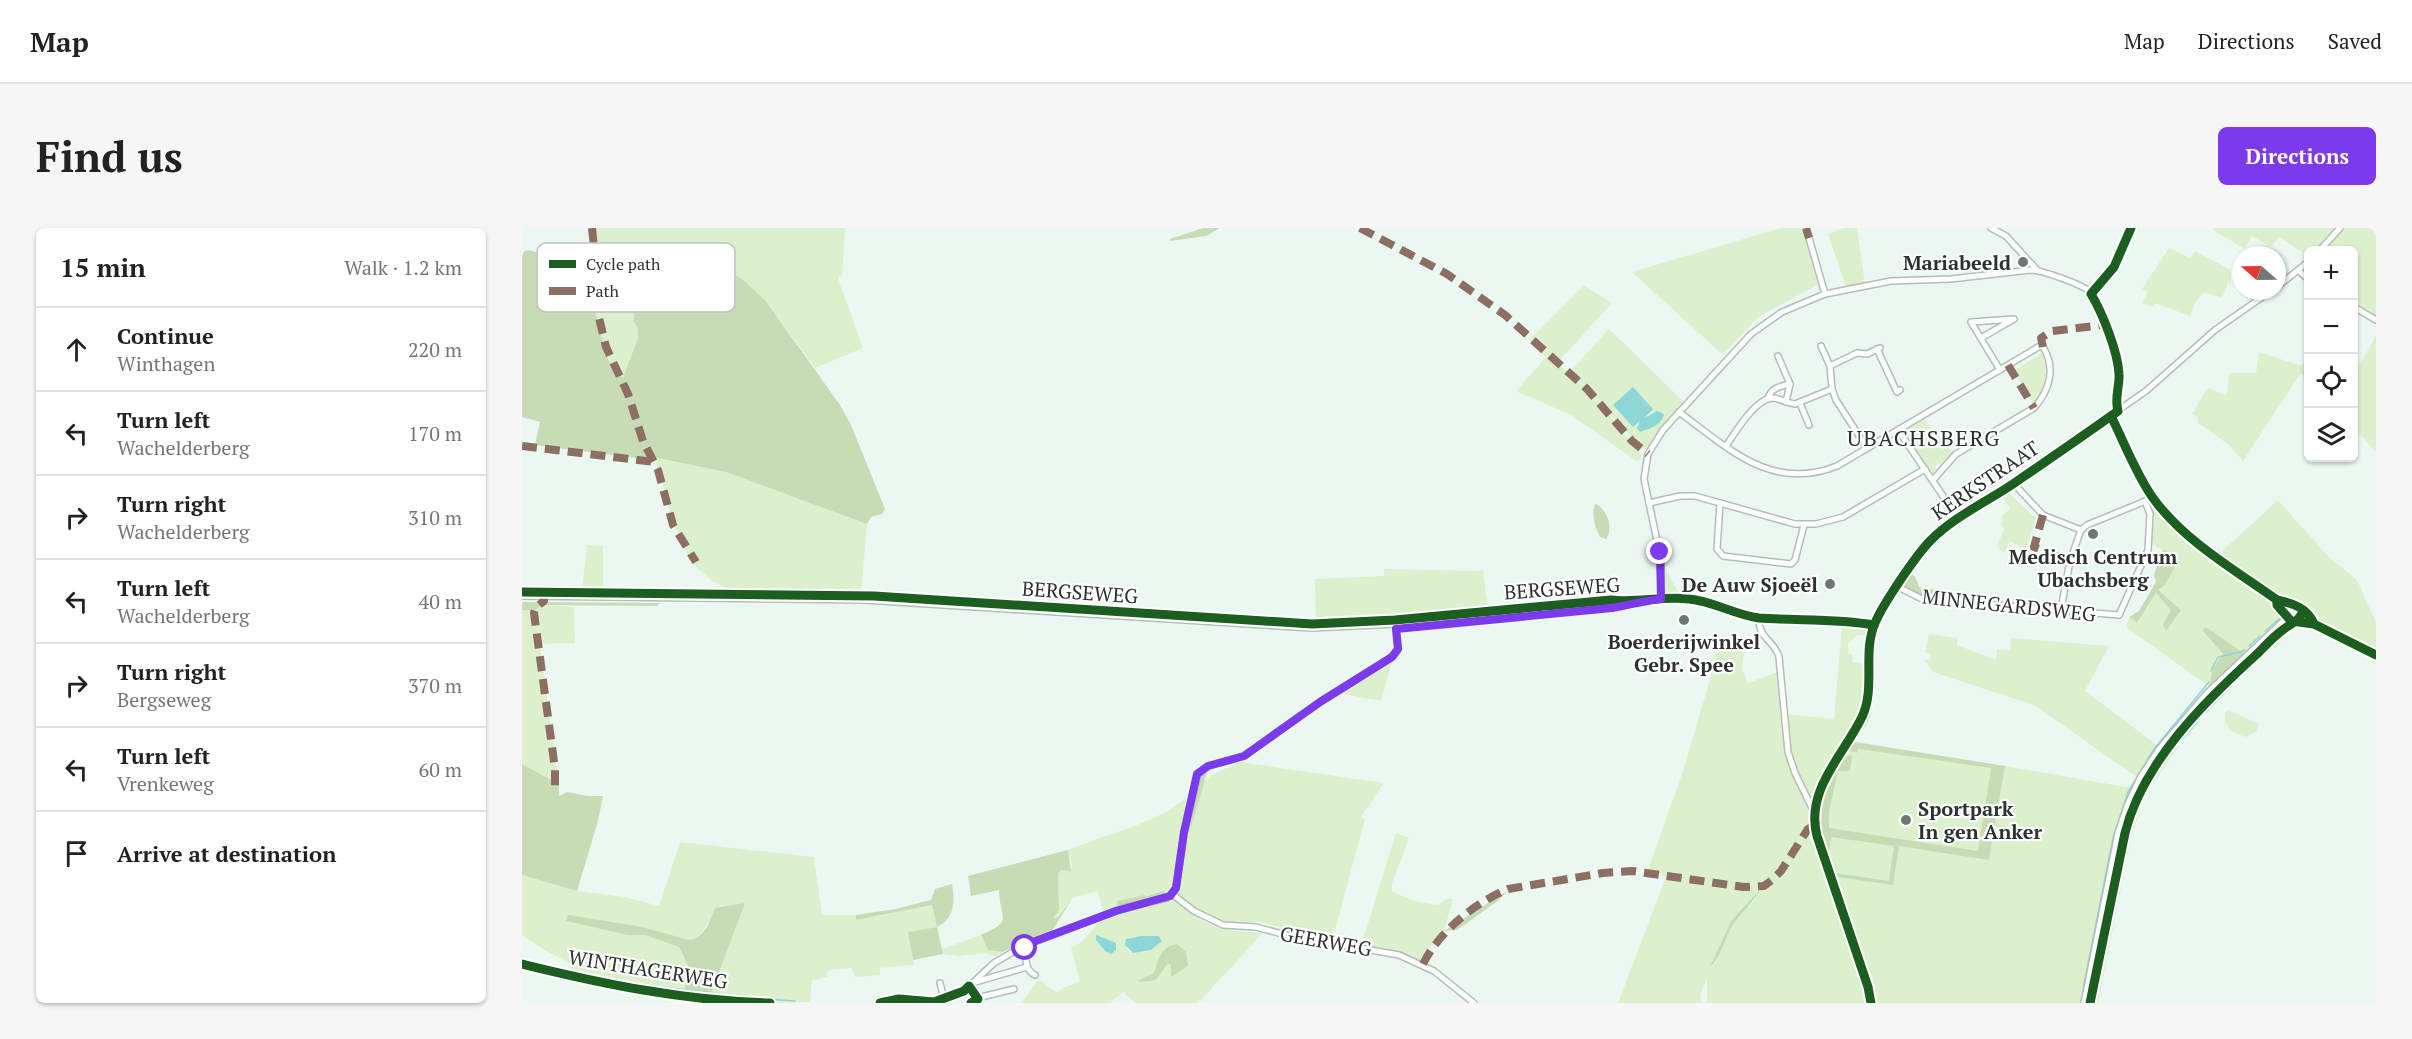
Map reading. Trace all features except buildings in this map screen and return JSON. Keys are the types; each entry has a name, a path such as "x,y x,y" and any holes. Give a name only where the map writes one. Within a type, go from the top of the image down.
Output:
{"street":[{"path":"1991,228 2006,236 2037,270 2085,289 2091,294 2118,365 2119,382 2116,402 2118,411"},
{"path":"2091,294 2114,267 2131,228"},
{"path":"2324,246 2340,228"},
{"path":"1809,238 1826,294"},
{"path":"2286,280 2304,266"},
{"path":"1661,599 1661,557 1644,474 1648,454 1656,439 1679,412 1756,329 1787,309 1826,294 1887,282 2037,270"},
{"path":"2299,271 2304,275"},
{"name":"KERKSTRAAT","path":"1871,1003 1866,980 1815,831 1814,812 1821,786 1855,729 1866,705 1870,686 1870,649 1874,625 1931,540 1958,518 2146,391 2215,330 2258,300"},
{"path":"2358,309 2376,320"},
{"path":"1981,338 2014,319 1971,322 2000,370"},
{"path":"1821,346 1830,366 1832,389 1836,400 1867,448"},
{"path":"1679,412 1757,466 1778,473 1792,474 1830,469 2040,346 2043,347 2050,376 2040,401 2034,408 1956,454 1933,480"},
{"path":"1830,366 1857,353 1867,354 1879,349 1897,392 1900,390"},
{"path":"1778,356 1790,384 1786,402"},
{"path":"1768,399 1768,394 1773,390 1790,384"},
{"path":"1726,446 1748,415 1768,399 1775,398 1800,403 1832,389"},
{"path":"1800,403 1809,425"},
{"path":"2111,416 2153,498 2195,541 2293,612 2317,627 2376,655"},
{"path":"1898,430 1958,518"},
{"path":"1649,503 1688,495 1804,525 1826,523 1843,518 1925,469"},
{"path":"2013,483 2043,515 2081,530"},
{"path":"2061,609 2070,561 2081,530 2087,525 2153,498"},
{"name":"MINNEGARDSWEG","path":"1898,587 1922,599 2061,609 2116,616 2121,613 2148,547 2150,514 2145,501"},
{"path":"1720,503 1717,549 1723,556 1791,564 1795,560 1804,525"},
{"name":"BERGSEWEG","path":"522,596 864,600 1332,628 1661,599 1688,599 1759,618 1874,625"},
{"path":"2084,1003 2118,833 2140,778 2160,748 2207,693 2293,612"},
{"path":"1759,618 1760,633 1775,648 1779,657 1790,760 1814,812"},
{"path":"880,1003 899,999 944,1001 964,991 994,963 1025,945 1116,911 1167,898 1176,888 1184,832 1197,774 1208,766 1244,756 1320,702 1392,657 1398,649 1396,624"},
{"name":"GEERWEG","path":"1172,894 1194,911 1223,925 1256,927 1286,935 1388,952 1405,957 1434,971 1474,1003"},
{"path":"1025,945 1027,967 1035,975"},
{"name":"WINTHAGERWEG","path":"522,964 615,986 734,1001 770,1003"},
{"path":"970,985 1027,967"},
{"path":"940,983 944,1001"},
{"path":"970,985 978,999"},
{"path":"971,1003 1014,989"}],"green space":[{"path":"589,228 845,228 842,276 839,276 839,281 863,348 815,368 765,300 741,278 735,276 735,243 591,243"},
{"path":"1203,228 1220,228 1206,236 1170,241 1170,239"},
{"path":"1781,228 1804,228 1818,285 1758,317 1723,355 1632,272"},
{"path":"1844,228 1857,228 1865,284 1846,287 1828,234"},
{"path":"2214,228 2334,228 2320,246 2304,246 2304,253 2279,237 2272,246 2252,236 2247,246 2240,246 2213,230"},
{"path":"2345,228 2376,228 2376,319 2358,301 2358,246 2329,246"},
{"path":"2169,248 2190,258 2195,251 2231,270 2231,284 2228,283 2222,298 2203,292 2190,316 2155,303 2153,307 2142,303 2148,292 2142,289"},
{"path":"524,251 537,253 537,312 596,312 608,360 623,378 638,338 634,312 735,312 735,275 741,278 765,300 840,405 851,425 885,509 882,514 871,517 867,524 726,472 653,457 644,459 535,445 540,422 522,417 522,257"},
{"path":"1584,285 1612,303 1560,360 1559,365 1587,389 1642,455 1638,462 1571,415 1516,391 1546,357 1529,340"},
{"path":"596,312 634,312 638,338 623,379 608,360"},
{"path":"1609,329 1684,402 1646,449 1642,449 1571,371","holes":["1659,411 1662,421 1654,427 1642,430 1641,421 1651,413"]},
{"path":"2376,336 2376,452 2358,432 2358,367"},
{"path":"2259,352 2302,366 2304,363 2304,376 2301,373 2243,461 2229,445 2198,423 2198,417 2192,414 2208,388 2227,396 2229,373 2256,373"},
{"path":"2042,353 2045,380 2033,404 2013,371"},
{"path":"1924,419 1952,452 1941,466 1938,463 1935,473 1932,473 1904,432"},
{"path":"653,457 726,472 867,524 861,595 737,594 711,580 690,560 670,514"},
{"path":"2007,491 2036,519 2027,547 2024,548 2010,542 2004,553 1996,546 2005,529 2000,524 2003,521 2001,518 2010,508 2002,496"},
{"path":"2278,500 2329,557 2357,580 2376,622 2376,652 2316,622 2312,616 2293,602 2283,601 2219,554"},
{"path":"2153,503 2193,543 2251,586 2255,592 2273,602 2284,618 2245,654 2206,627 2202,630 2223,654 2212,670 2210,687 2126,627 2129,617 2138,623 2156,593 2171,610 2163,624 2181,610 2158,590 2172,554 2152,544 2150,505"},
{"path":"1595,504 1603,510 1608,519 1609,530 1606,539 1600,537 1595,525 1593,512"},
{"path":"587,545 603,546 603,589 690,590 690,593 582,591"},
{"path":"2163,549 2172,554 2168,562 2175,567 2164,586 2158,590 2181,610 2166,631 2163,624 2171,610 2156,593 2137,623 2129,617 2139,611 2156,582 2154,575"},
{"path":"1384,569 1483,571 1488,608 1441,615 1441,613 1357,620 1357,622 1316,623 1315,579 1384,576"},
{"path":"1664,569 1666,569 1680,596 1665,595"},
{"path":"1910,574 1915,576 1919,587 1944,592 1944,598 1922,596 1902,585"},
{"path":"522,602 660,603 657,606 541,605 535,611 522,610"},
{"path":"541,605 574,607 575,643 540,644 559,784 522,764 522,610 535,611"},
{"path":"2301,624 2312,629 2301,626 2292,630 2236,682 2205,715 2202,711 2233,679 2283,632 2285,634 2287,629"},
{"path":"1842,625 1869,630 1869,635 1857,635 1848,643 1849,654 1852,654 1853,662 1867,665 1867,694 1854,726 1823,778 1813,806 1789,755 1786,714 1834,719"},
{"path":"2206,627 2245,654 2210,687 2212,670 2223,654 2202,630"},
{"path":"1929,634 1957,638 1957,645 1996,660 1997,649 2010,650 2011,638 2109,646 2085,691 2158,746 2138,778 2034,705 1933,672 1924,659 1930,660 1931,654 1925,652"},
{"path":"1745,644 1742,669 1748,683 1780,671 1786,745 1811,808 1813,829 1868,1003 1707,1003 1707,979 1700,995 1701,1003 1618,1003 1666,877 1648,870 1683,771 1711,676 1710,668 1719,646","holes":["1758,891 1754,900 1732,926 1711,966 1731,921"]},
{"path":"1392,661 1381,701 1338,693"},
{"path":"1872,701 1872,708 1869,719 1855,742 2005,766 1989,860 1899,846 1893,885 1837,877 1835,873 1889,881 1894,846 1831,837 1828,856 1820,826 1821,803 1829,782 1844,755 1852,756 1850,771 1838,771 1829,812 1829,828 1978,851 1991,768 1858,749 1857,753 1850,751 1847,747"},
{"path":"2228,710 2259,724 2257,731 2246,737 2230,731 2225,722 2225,713"},
{"path":"2175,743 2179,746 2147,792 2143,789 2158,764"},
{"path":"1858,749 1991,768 1978,851 1989,859 2005,766 2132,788 2112,851 2082,1003 1876,1003 1829,855 1829,812 1838,771 1850,751 1857,753"},
{"path":"1239,762 1384,783 1361,817 1365,819 1332,941 1259,922 1224,923 1204,914 1201,919 1216,926 1263,933 1198,1003 1135,1003 1123,992 1110,1003 1021,1003 1039,979 1057,993 1080,981 1071,948 1083,941 1104,915 1098,891 1073,897 1057,917 1052,918 1059,910 1058,874 1061,870 1069,871 1072,866 1068,850 1144,822 1186,798 1182,846 1203,782","holes":["1158,936 1162,939 1161,942 1150,951 1130,952 1126,948 1128,938"]},
{"path":"522,764 559,784 559,796 567,792 603,796 577,891 522,875"},
{"path":"1208,769 1193,819 1182,848 1197,774"},
{"path":"2136,791 2138,792 2125,824"},
{"path":"2141,793 2145,796 2131,838 2098,1003 2092,1003 2109,916 2114,917 2115,913 2110,912 2128,826"},
{"path":"2125,824 2107,910 2119,842"},
{"path":"1396,833 1409,838 1392,884 1392,892 1418,902 1438,905 1446,899 1453,899 1444,931 1419,961 1391,951 1361,946"},
{"path":"680,842 814,857 822,915 856,915 857,920 932,905 937,927 908,932 914,965 880,968 880,975 855,977 852,968 830,970 826,974 828,977 812,980 810,1002 775,1003 710,996 744,903 716,916 699,936 689,940 566,921 627,935 645,935 679,947 688,965 684,994 641,989 522,963 522,958 569,969 571,964 522,935 522,875 577,891 625,897 659,906"},
{"path":"1068,850 1071,871 1061,870 1058,874 1059,910 1053,918 1058,917 1073,897 1049,936 1017,944 1003,952 988,950 981,935 998,926 1003,918 999,890 971,896 968,876"},
{"path":"952,884 952,909 947,919 937,927 932,905 856,920 856,915 931,900 935,889"},
{"path":"1761,888 1731,928 1720,953 1710,967 1731,921"},
{"path":"1164,891 1166,895 1119,912 1117,901 1145,895 1145,897"},
{"path":"1507,891 1499,900 1457,930 1444,931"},
{"path":"745,903 710,996 684,994 688,965 679,947 645,935 627,935 566,921 568,915 642,927 689,940 695,939 703,932 715,908"},
{"path":"937,927 943,954 913,960 908,932"},
{"path":"981,935 988,950 1003,952 996,956 986,953 959,956 943,954 942,949"},
{"path":"1177,944 1186,952 1188,966 1171,977 1171,965 1168,963 1156,980 1140,982 1139,980 1154,973 1164,951"}],"water":[{"path":"1633,387 1653,409 1644,418 1657,411 1664,414 1658,424 1640,432 1637,428 1640,421 1633,427 1613,405"},
{"path":"1096,935 1116,943 1116,950 1111,954 1105,951 1096,940"},
{"path":"1159,936 1162,941 1151,950 1133,953 1125,945 1126,939"}],"waterway":[{"path":"2254,590 2272,604 2280,618 2265,631"},
{"path":"2249,646 2260,636"},
{"path":"2237,653 2245,650"},
{"path":"2211,671 2219,657 2235,653"},
{"path":"2206,712 2249,668"},
{"path":"2083,989 2113,838 2128,792 2154,749 2209,682"},
{"path":"2182,740 2198,721"},
{"path":"2146,789 2177,745"},
{"path":"2114,911 2130,833 2143,796"},
{"path":"2095,1003 2113,918"},
{"path":"522,960 531,962"},
{"path":"537,963 595,978"},
{"path":"600,979 759,999"},
{"path":"766,999 795,1001"}],"marked path":[{"path":"592,228 594,243"},
{"path":"1360,228 1447,274 1505,315 1587,389 1632,441 1648,454"},
{"path":"1806,228 1809,238"},
{"path":"598,312 606,347 628,394 643,441 658,470 673,525 696,562"},
{"path":"2043,347 2041,338 2052,331 2104,325"},
{"path":"2008,365 2034,408"},
{"path":"522,446 654,462"},
{"path":"2043,515 2034,547 2070,561"},
{"path":"544,592 544,601 536,607 534,613 555,769 555,788"},
{"path":"1423,964 1438,941 1470,910 1508,889 1603,873 1632,871 1744,887 1764,886 1781,871 1808,829 1814,825"}],"cycle path":[{"path":"1871,1003 1868,987 1817,836 1815,819 1816,803 1821,788 1866,706 1871,634 1885,604 1931,540 1960,517 2013,484 2118,411 2119,374 2116,355 2100,311 2091,294 2114,267 2131,228"},
{"path":"2111,416 2141,479 2153,498 2180,528 2211,554 2277,600 2304,610 2314,624"},
{"path":"522,592 874,596 1312,624 1395,620 1611,600 1679,598 1707,602 1759,618 1845,621 1874,625"},
{"path":"2277,600 2277,605 2291,621 2314,624 2376,655"},
{"path":"2090,1003 2125,833 2146,782 2161,758 2197,713 2304,611"},
{"path":"522,964 676,995 770,1003"},
{"path":"880,1003 899,999 934,1002 964,991 969,986 978,999 971,1003"}],"place":[{"name":"Mariabeeld","path":"2023,262"},
{"name":"Medisch Centrum Ubachsberg","path":"2093,534"},
{"name":"De Auw Sjoeël","path":"1830,584"},
{"name":"Boerderijwinkel Gebr. Spee","path":"1684,620"},
{"name":"Sportpark In gen Anker","path":"1906,820"}],"district":[{"name":"UBACHSBERG","path":"1924,437"}],"route":[{"path":"1025,948 1025,945 1116,911 1170,896 1176,888 1184,832 1197,774 1208,766 1244,756 1320,702 1395,655 1398,649 1396,629 1625,607 1634,602 1661,599 1660,552"}]}
